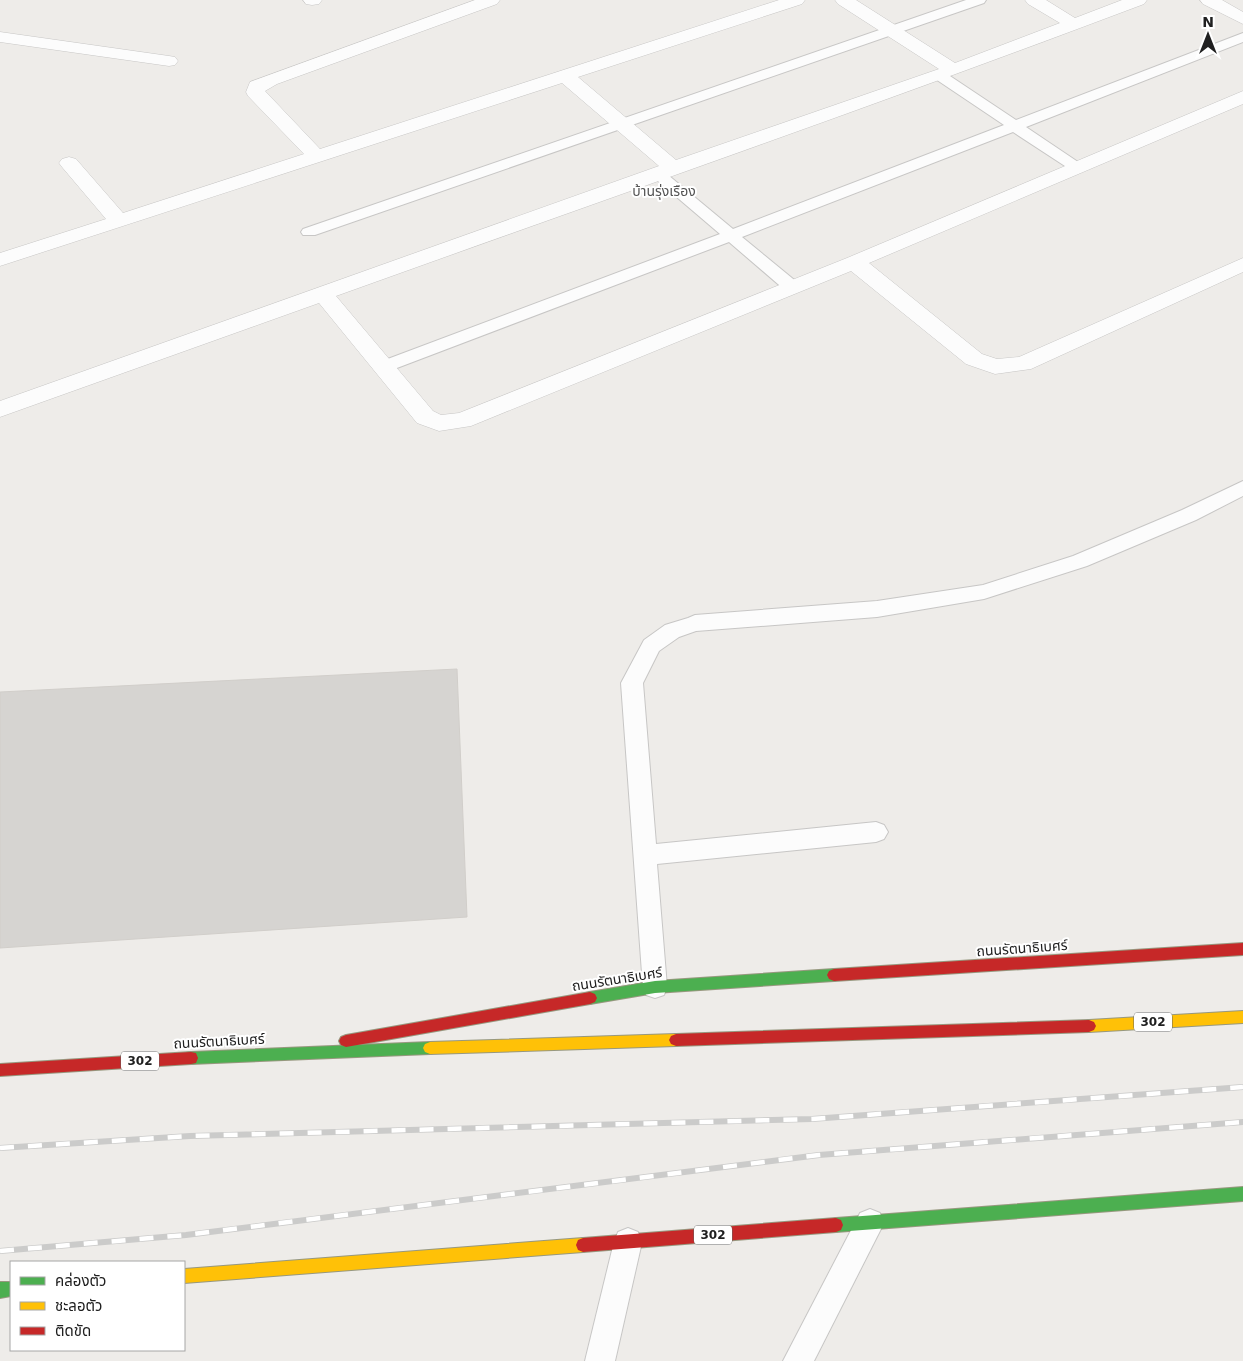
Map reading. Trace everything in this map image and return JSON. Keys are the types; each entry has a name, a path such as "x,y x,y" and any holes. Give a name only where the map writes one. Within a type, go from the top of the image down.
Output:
{"main road":[{"name":"ถนนรัตนาธิเบศร์","path":"0,1070 281,1053 655,987 1243,949"},
{"name":"302","path":"281,1053 1064,1027 1243,1017"},
{"name":"302","path":"185,1276 1243,1194"}],"street":[{"path":"317,157 255,92 257,86 491,0"},
{"path":"0,260 565,76 741,10 796,0"},
{"path":"844,0 892,30 946,72"},
{"path":"1034,0 1075,25"},
{"path":"0,408 665,170 946,72 1138,0"},
{"path":"1210,0 1243,19"},
{"path":"0,38 169,61"},
{"path":"565,76 620,123 665,170"},
{"path":"322,294 424,417 439,424 463,420 854,262 1243,97"},
{"path":"69,163 118,220"},
{"path":"854,262 974,359 995,367 1023,364 1243,264"}],"lane":[{"path":"309,232 979,0"},
{"path":"383,367 730,236 1243,37"},
{"path":"946,72 1015,126 1076,167"},
{"path":"665,170 730,236 792,287"},
{"path":"655,987 632,683 651,646 672,631 695,623 877,609 984,592 1080,562 1243,488"},
{"path":"645,856 876,832"},
{"path":"798,1361 870,1223"},
{"path":"600,1361 628,1242"}],"building":[{"path":"457,669 467,917 0,948 0,692"}],"railway":[{"path":"0,1148 190,1136 812,1119 1243,1087"},
{"path":"0,1251 186,1235 819,1155 1243,1122"}],"traffic: fast":[{"path":"590,998 655,987 834,975"},
{"path":"191,1058 430,1048"},
{"path":"836,1225 1243,1194"},
{"path":"0,1290 10,1289"}],"traffic: slow":[{"path":"1089,1026 1243,1017"},
{"path":"430,1048 676,1040"},
{"path":"185,1276 583,1245"}],"traffic: jam":[{"path":"834,975 1243,949"},
{"path":"346,1041 590,998"},
{"path":"676,1040 1089,1026"},
{"path":"0,1070 191,1058"},
{"path":"583,1245 836,1225"}],"district":[{"name":"บ้านรุ่งเรือง","path":"664,191"}]}
